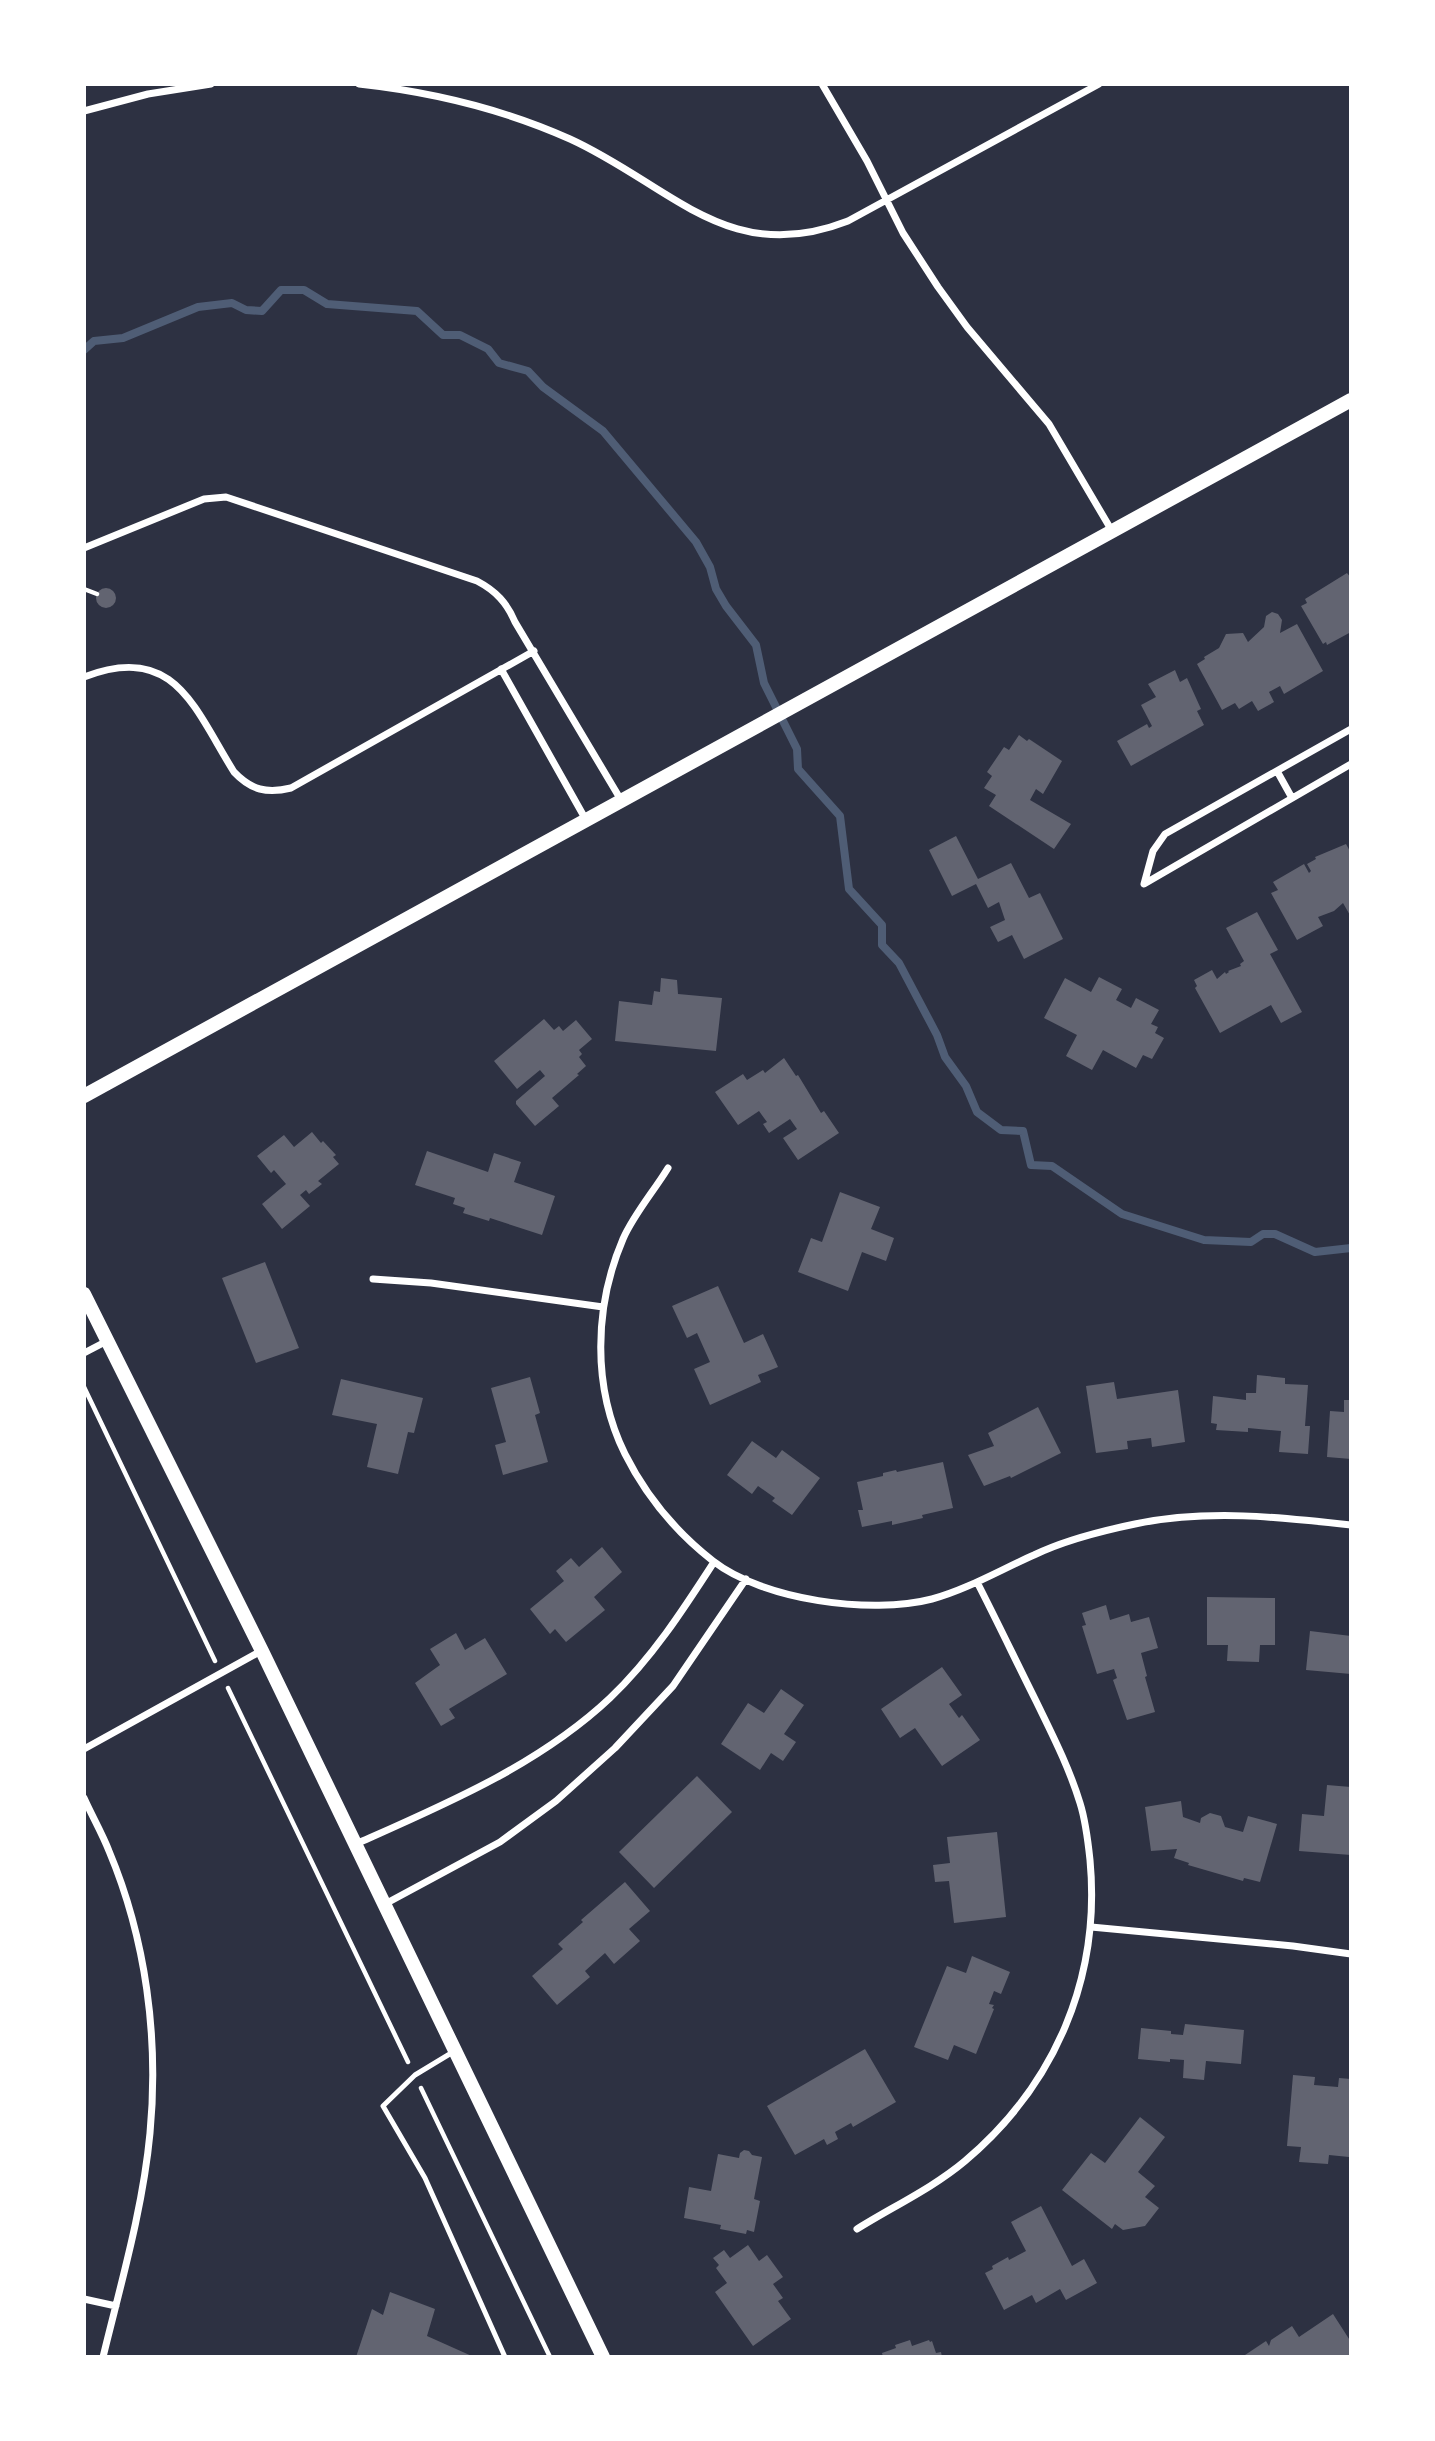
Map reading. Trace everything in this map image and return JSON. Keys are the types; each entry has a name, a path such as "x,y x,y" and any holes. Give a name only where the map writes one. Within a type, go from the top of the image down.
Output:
{"main road":[{"path":"84,1096 1351,400"},
{"path":"84,1294 262,1651 603,2357"}],"street":[{"path":"84,111 148,94 211,84"},
{"path":"359,84 415,90 504,113 570,139 632,171 695,211 737,230 759,235 805,234 848,221 1099,84"},
{"path":"822,84 904,233 938,287 967,327 1049,424 1112,532"},
{"path":"84,548 204,499 226,497 477,580 502,598 621,801"},
{"path":"84,677 101,670 128,666 154,670 166,676 186,694 234,772 258,790 274,792 290,788 534,651"},
{"path":"501,669 586,820"},
{"path":"1351,729 1165,834 1153,851 1144,884 1351,764"},
{"path":"1277,771 1292,798"},
{"path":"668,1168 624,1237 610,1276 600,1336 608,1405 621,1446 634,1471 669,1521 714,1562 746,1579 806,1598 858,1607 903,1605 932,1599 1037,1553 1138,1523 1198,1516 1242,1515 1351,1525"},
{"path":"373,1279 431,1283 603,1307"},
{"path":"84,1353 107,1341"},
{"path":"356,1844 531,1758 582,1722 610,1698 654,1649 714,1562"},
{"path":"385,1904 500,1842 556,1801 615,1748 673,1686 746,1579"},
{"path":"857,2229 964,2162 1003,2126 1053,2054 1073,2007 1086,1963 1093,1892 1087,1834 1080,1804 1064,1758 977,1581"},
{"path":"84,1749 262,1651"},
{"path":"84,1798 121,1882 139,1946 150,2012 153,2075 150,2133 141,2192 103,2357"},
{"path":"1091,1927 1351,1954"},
{"path":"84,2299 116,2306"}],"lane":[{"path":"456,2050 415,2075 383,2106 425,2178 505,2357"}],"path":[{"path":"84,589 97,594"},
{"path":"84,1387 550,2357"}],"building":[{"path":"1347,573 1351,578 1351,632 1327,645 1326,642 1323,644 1301,606 1307,603 1305,599"},
{"path":"106,588 113,591 116,598 113,605 106,608 99,605 96,598 99,591"},
{"path":"1272,612 1278,614 1282,620 1280,633 1297,624 1323,671 1284,694 1280,686 1269,692 1274,702 1258,711 1252,701 1239,709 1235,703 1222,710 1197,664 1219,648 1226,634 1243,633 1248,642 1264,627 1266,616"},
{"path":"1175,670 1180,682 1187,678 1201,709 1197,711 1204,725 1131,766 1117,741 1147,724 1149,728 1152,726 1141,705 1156,697 1148,684"},
{"path":"1019,735 1062,761 1043,794 1036,789 1030,800 1071,824 1054,849 989,806 996,795 984,788 992,776 987,772 1004,747 1009,750"},
{"path":"956,836 978,879 1011,863 1029,898 1040,893 1063,939 1024,959 1012,935 998,942 990,927 1005,920 999,902 988,908 976,884 952,896 929,850"},
{"path":"1346,844 1351,853 1351,917 1343,903 1334,911 1318,917 1323,926 1297,940 1271,893 1278,890 1273,882 1304,864 1309,873 1311,871 1307,864 1316,859 1315,857"},
{"path":"1257,912 1278,950 1270,954 1302,1012 1281,1023 1271,1005 1220,1033 1195,988 1197,986 1194,980 1212,970 1217,979 1225,972 1226,974 1241,966 1244,961 1226,928"},
{"path":"1099,977 1122,989 1116,1000 1131,1008 1136,998 1159,1010 1151,1024 1158,1027 1155,1033 1164,1038 1152,1059 1143,1055 1136,1068 1103,1050 1092,1070 1066,1056 1077,1035 1044,1018 1065,978 1091,992"},
{"path":"661,978 677,980 678,994 722,998 716,1051 615,1041 619,1001 652,1005 654,991 660,992"},
{"path":"544,1019 554,1030 559,1026 563,1031 576,1020 592,1039 579,1050 582,1054 579,1057 586,1066 552,1098 559,1106 535,1126 516,1101 545,1076 540,1070 517,1089 494,1061"},
{"path":"784,1058 796,1076 798,1075 821,1113 824,1111 839,1133 798,1160 783,1138 797,1129 790,1119 769,1133 763,1124 767,1122 759,1111 738,1125 715,1092 743,1074 747,1080 763,1070 765,1073"},
{"path":"312,1132 336,1155 333,1157 339,1164 318,1181 322,1184 309,1194 306,1190 300,1195 310,1206 282,1229 262,1204 286,1184 274,1170 271,1173 257,1156 284,1135 294,1147"},
{"path":"427,1151 488,1172 494,1153 521,1162 514,1182 555,1196 542,1235 490,1218 489,1221 463,1213 465,1208 453,1204 455,1198 415,1185"},
{"path":"840,1192 880,1207 871,1229 894,1238 886,1261 862,1252 848,1291 798,1272 811,1238 822,1242"},
{"path":"265,1262 299,1348 256,1363 222,1278"},
{"path":"718,1286 744,1343 763,1334 778,1367 758,1375 761,1382 710,1405 694,1369 710,1362 697,1333 687,1338 672,1306"},
{"path":"1257,1375 1285,1378 1285,1384 1308,1385 1305,1426 1310,1426 1308,1454 1279,1452 1281,1431 1248,1428 1248,1432 1216,1430 1217,1424 1211,1423 1213,1396 1246,1400 1246,1393 1256,1393"},
{"path":"530,1377 540,1413 535,1415 548,1462 503,1475 495,1445 506,1442 491,1388"},
{"path":"341,1379 423,1398 414,1433 408,1432 398,1474 367,1467 377,1424 332,1415"},
{"path":"1114,1382 1117,1399 1178,1390 1185,1442 1152,1447 1151,1438 1127,1441 1128,1449 1096,1453 1086,1386"},
{"path":"1344,1400 1351,1400 1351,1459 1327,1457 1330,1411 1344,1412"},
{"path":"1038,1407 1061,1453 1011,1478 1010,1476 984,1486 968,1455 994,1446 988,1433"},
{"path":"752,1441 776,1458 782,1450 820,1478 792,1515 772,1501 775,1498 758,1486 752,1494 727,1475"},
{"path":"943,1462 953,1508 892,1525 892,1521 862,1527 858,1510 863,1510 857,1482 883,1476 883,1473"},
{"path":"602,1547 622,1572 594,1597 605,1610 566,1642 555,1629 550,1634 530,1609 564,1581 556,1571 571,1558 579,1567"},
{"path":"1207,1597 1275,1598 1275,1645 1260,1645 1259,1662 1227,1661 1228,1645 1207,1645"},
{"path":"1106,1605 1110,1620 1129,1614 1131,1622 1149,1617 1158,1648 1141,1653 1155,1712 1127,1720 1113,1680 1117,1678 1114,1669 1097,1674 1082,1626 1086,1625 1082,1613"},
{"path":"1310,1631 1351,1636 1351,1674 1306,1670"},
{"path":"456,1633 465,1650 485,1638 507,1674 449,1709 455,1718 441,1726 415,1683 440,1665 430,1649"},
{"path":"942,1667 962,1695 949,1704 959,1718 962,1715 980,1740 942,1766 915,1728 900,1738 881,1709"},
{"path":"781,1689 804,1705 784,1734 796,1742 783,1761 771,1753 760,1770 721,1744 748,1703 764,1713"},
{"path":"697,1776 732,1812 654,1888 619,1852"},
{"path":"1327,1785 1351,1787 1351,1855 1299,1851 1302,1814 1324,1816"},
{"path":"1181,1801 1183,1817 1200,1823 1201,1818 1210,1813 1221,1816 1225,1827 1243,1832 1248,1816 1277,1824 1260,1882 1244,1878 1243,1881 1188,1865 1189,1863 1174,1858 1177,1849 1151,1851 1145,1807"},
{"path":"997,1832 1006,1917 954,1923 949,1881 935,1882 933,1865 950,1863 947,1837"},
{"path":"625,1882 650,1911 629,1929 640,1941 614,1964 605,1953 585,1971 590,1977 557,2005 532,1976 563,1949 558,1944 583,1922 581,1920"},
{"path":"972,1956 1010,1972 1001,1994 994,1991 989,2004 994,2005 994,2009 976,2054 954,2045 948,2060 914,2047 947,1966 966,1973"},
{"path":"1185,2024 1244,2030 1241,2064 1206,2061 1204,2080 1183,2078 1184,2060 1170,2059 1170,2062 1138,2059 1141,2028 1183,2035"},
{"path":"865,2049 896,2102 853,2127 851,2123 835,2132 838,2139 827,2145 824,2139 795,2155 767,2106"},
{"path":"1293,2075 1315,2077 1314,2085 1338,2087 1339,2078 1351,2079 1349,2157 1329,2155 1328,2164 1299,2162 1301,2147 1287,2146"},
{"path":"1140,2117 1165,2137 1138,2172 1155,2186 1145,2197 1159,2208 1145,2226 1123,2230 1115,2224 1112,2229 1062,2190 1091,2153 1105,2163"},
{"path":"744,2150 762,2157 754,2199 760,2201 754,2232 747,2230 746,2234 720,2229 721,2225 684,2218 689,2187 711,2191 718,2154 739,2158"},
{"path":"1041,2206 1072,2266 1084,2259 1097,2283 1066,2300 1060,2289 1036,2303 1032,2295 1004,2310 985,2273 1008,2257 1009,2260 1026,2251 1011,2222"},
{"path":"748,2245 759,2261 767,2255 783,2277 773,2284 783,2298 778,2301 791,2319 753,2346 715,2292 727,2283 716,2268 719,2265 713,2258 724,2250 730,2258"},
{"path":"390,2292 435,2309 427,2336 474,2357 356,2357 372,2309 383,2315"},
{"path":"1333,2314 1351,2342 1351,2357 1242,2357 1266,2341 1269,2346 1271,2340 1292,2326 1299,2337"},
{"path":"910,2340 912,2346 932,2341 936,2353 941,2352 942,2357 883,2357 882,2353"}],"waterway":[{"path":"84,350 94,341 123,338 198,307 232,303 246,310 262,311 281,290 304,290 327,304 417,311 443,335 460,335 488,349 499,363 528,371 543,387 603,431 696,542 710,567 716,589 756,645 764,683 797,749 798,769 840,816 849,889 882,925 882,945 899,963 937,1035 945,1057 966,1086 977,1112 1001,1130 1023,1131 1031,1165 1052,1166 1122,1214 1204,1240 1251,1242 1263,1234 1275,1234 1315,1252 1351,1248"}]}
